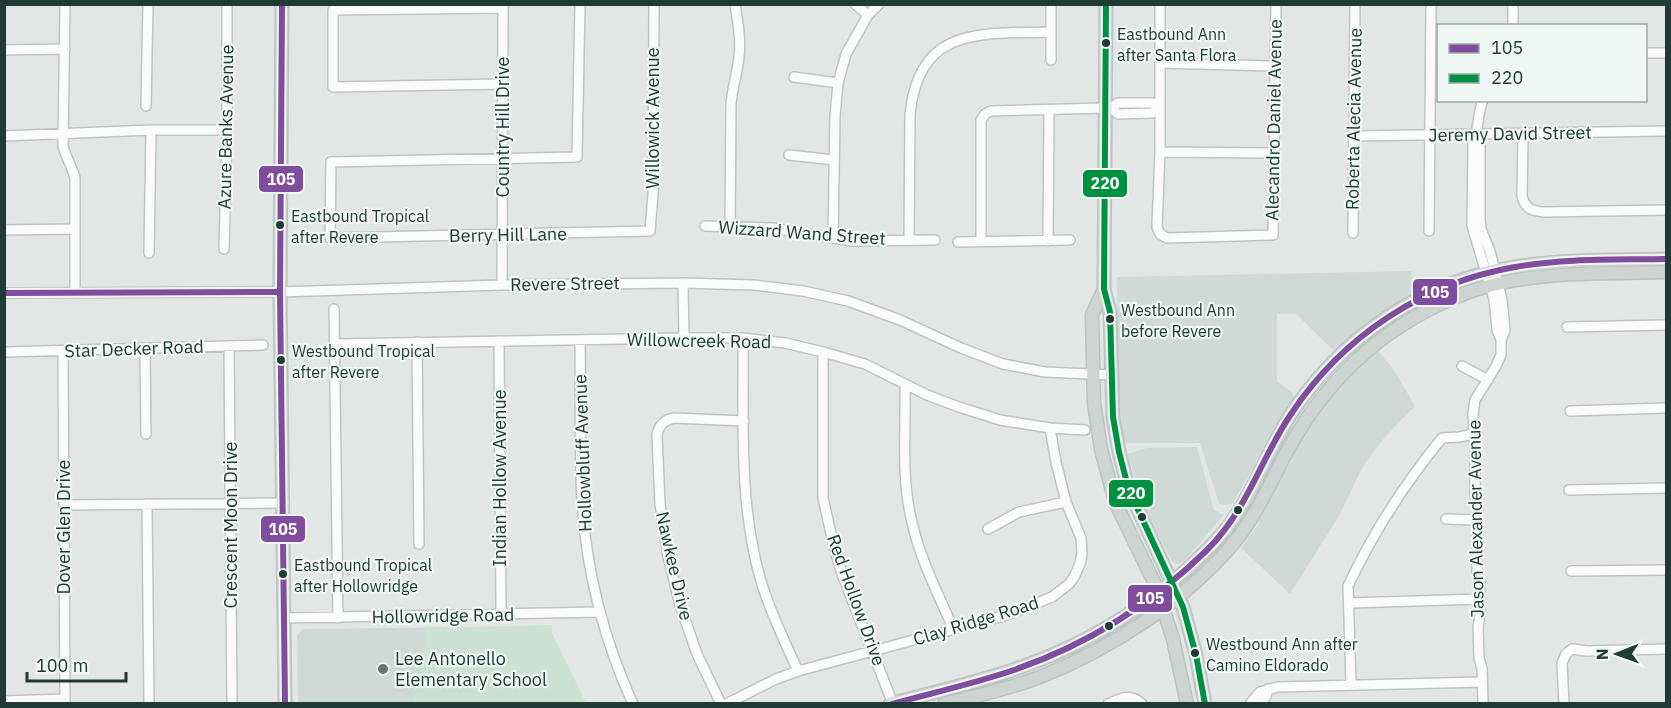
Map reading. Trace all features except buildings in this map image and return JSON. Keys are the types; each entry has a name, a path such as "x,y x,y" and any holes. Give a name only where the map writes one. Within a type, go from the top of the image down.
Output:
{"main road":[{"path":"282,4 280,292 285,704"},
{"path":"1106,4 1108,108 1104,289 1110,312 1115,430 1126,479 1179,597 1196,655 1205,704"},
{"path":"892,703 1004,673 1045,658 1090,637 1158,593 1223,533 1236,515 1290,416 1316,380 1365,333 1426,295 1470,277 1550,262 1666,259"},
{"path":"944,704 996,691 1047,673 1115,639 1179,597 1234,542 1252,516 1301,428 1326,391 1365,351 1418,315 1461,295 1494,284 1556,275 1666,272"},
{"path":"1104,289 1092,315 1095,419 1104,465 1123,521 1158,593 1173,639 1187,704"},
{"path":"1282,462 1278,453 1291,427 1290,416"},
{"path":"1252,516 1256,497 1267,476 1270,464 1268,457"}],"street":[{"path":"65,4 63,146 75,178 75,293"},
{"path":"146,106 148,4"},
{"name":"Azure Banks Avenue","path":"224,249 227,130 226,4"},
{"path":"503,159 577,157 580,4"},
{"name":"Willowick Avenue","path":"650,231 653,195 654,4"},
{"path":"730,225 731,105 732,88 740,55 735,4"},
{"path":"855,4 868,15"},
{"path":"833,237 835,116 838,83 846,54 868,15 879,4"},
{"path":"1051,4 1051,60"},
{"path":"1160,4 1160,152 1274,153"},
{"name":"Alecandro Daniel Avenue","path":"1160,152 1157,227 1160,234 1167,238 1273,235 1276,4"},
{"name":"Roberta Alecia Avenue","path":"1353,233 1355,4"},
{"path":"1429,231 1431,4"},
{"path":"1513,4 1513,24"},
{"path":"503,6 333,10 333,87 503,84"},
{"name":"Country Hill Drive","path":"502,285 503,6"},
{"path":"909,240 912,93 930,59 948,44 966,37 981,34 1051,32"},
{"path":"4,50 65,49"},
{"path":"1647,53 1666,53"},
{"path":"1160,63 1275,66"},
{"path":"795,77 838,83"},
{"name":"Jason Alexander Avenue","path":"1482,102 1477,134 1480,143 1480,220 1481,229 1488,242 1497,330 1501,340 1501,355 1475,400 1473,414 1475,495 1478,505 1477,573 1480,583 1479,658 1482,668 1483,704"},
{"path":"981,242 981,120 985,114 991,111 1108,108 1118,103 1153,103 1160,108"},
{"path":"1048,241 1049,110"},
{"path":"4,136 151,130 227,130"},
{"path":"149,253 151,130"},
{"name":"Jeremy David Street","path":"1353,136 1666,131"},
{"path":"1523,134 1522,196 1527,208 1544,212 1666,210"},
{"path":"789,155 834,160"},
{"name":"Berry Hill Lane","path":"503,159 331,162 330,237 650,231"},
{"name":"Wizzard Wand Street","path":"705,226 773,228 852,241 935,240"},
{"path":"4,230 75,229"},
{"path":"958,242 1070,240"},
{"path":"683,283 684,338"},
{"name":"Revere Street","path":"4,293 280,292 502,285 683,283 754,285 848,301 1003,363 1045,372 1112,375"},
{"path":"334,309 338,618"},
{"path":"1567,327 1666,325"},
{"path":"743,338 745,492 750,534 775,621 798,671"},
{"name":"Willowcreek Road","path":"335,344 743,338 785,343 865,364 905,385 990,417 1050,428 1085,430"},
{"name":"Hollowbluff Avenue","path":"580,340 582,501 588,550 600,612 615,660 633,704"},
{"name":"Indian Hollow Avenue","path":"499,341 501,614"},
{"path":"417,342 419,544"},
{"name":"Star Decker Road","path":"4,352 263,345"},
{"name":"Crescent Moon Drive","path":"229,346 232,704"},
{"path":"146,349 146,434"},
{"name":"Dover Glen Drive","path":"63,351 65,701"},
{"name":"Red Hollow Drive","path":"823,352 823,498 842,574 892,703"},
{"path":"1462,366 1488,380"},
{"path":"905,385 906,484 911,518 920,551 954,630"},
{"path":"1570,411 1666,408"},
{"name":"Nawkee Drive","path":"723,704 697,654 680,604 668,556 660,504 659,428 663,423 674,418 744,421"},
{"name":"Clay Ridge Road","path":"723,704 798,671 1007,615 1061,591 1069,584 1079,568 1082,548 1079,532 1066,502 1050,428"},
{"path":"1351,684 1348,586 1388,512 1442,438 1474,434"},
{"path":"1569,490 1666,488"},
{"path":"988,529 1019,512 1066,502"},
{"path":"64,505 284,503"},
{"path":"147,504 149,704"},
{"path":"1446,519 1478,520"},
{"path":"1571,572 1666,570"},
{"path":"1349,603 1480,599"},
{"name":"Hollowridge Road","path":"285,618 600,612"},
{"path":"1564,704 1562,663 1566,654 1572,649 1587,651 1666,649"},
{"path":"1250,704 1260,692 1278,687 1482,682"},
{"path":"1261,704 1268,689"},
{"path":"1108,704 1129,696 1139,701"},
{"path":"4,701 65,701"}],"shaded area":[{"path":"1411,271 1412,294 1361,328 1335,352 1296,314 1277,314 1277,381 1293,393 1293,398 1233,503 1219,504 1200,443 1125,443 1119,387 1117,277"},
{"path":"1377,350 1394,370 1415,406 1384,438 1362,468 1339,516 1290,594 1241,548 1258,524 1260,515 1292,461 1294,451 1322,407 1344,381"},
{"path":"1197,447 1214,510 1224,515 1183,562 1177,564 1172,562 1145,507 1127,454 1147,448"},
{"name":"Lee Antonello Elementary School","path":"468,627 470,703 298,703 297,635 303,629"}],"green space":[{"path":"552,625 552,633 586,703 414,703 413,654 425,654 425,628"}],"transit line":[{"name":"105","path":"282,4 280,292 285,704"},
{"name":"220","path":"1106,4 1104,289 1110,312 1113,417 1119,452 1134,501 1183,607 1196,655 1205,704"},
{"name":"105","path":"892,704 982,680 1038,661 1116,622 1163,589 1207,550 1233,518 1280,431 1312,386 1360,337 1417,300 1448,286 1515,267 1571,261 1666,259"},
{"name":"105","path":"4,293 280,292"}],"place":[{"name":"Eastbound Ann after Santa Flora","path":"1106,43"},
{"name":"Eastbound Tropical after Revere","path":"280,225"},
{"name":"Westbound Ann before Revere","path":"1110,319"},
{"name":"Westbound Tropical after Revere","path":"281,360"},
{"name":"Eastbound Tropical after Hollowridge","path":"283,574"},
{"name":"Westbound Ann after Camino Eldorado","path":"1195,653"},
{"name":"Lee Antonello Elementary School","path":"383,669"}]}
